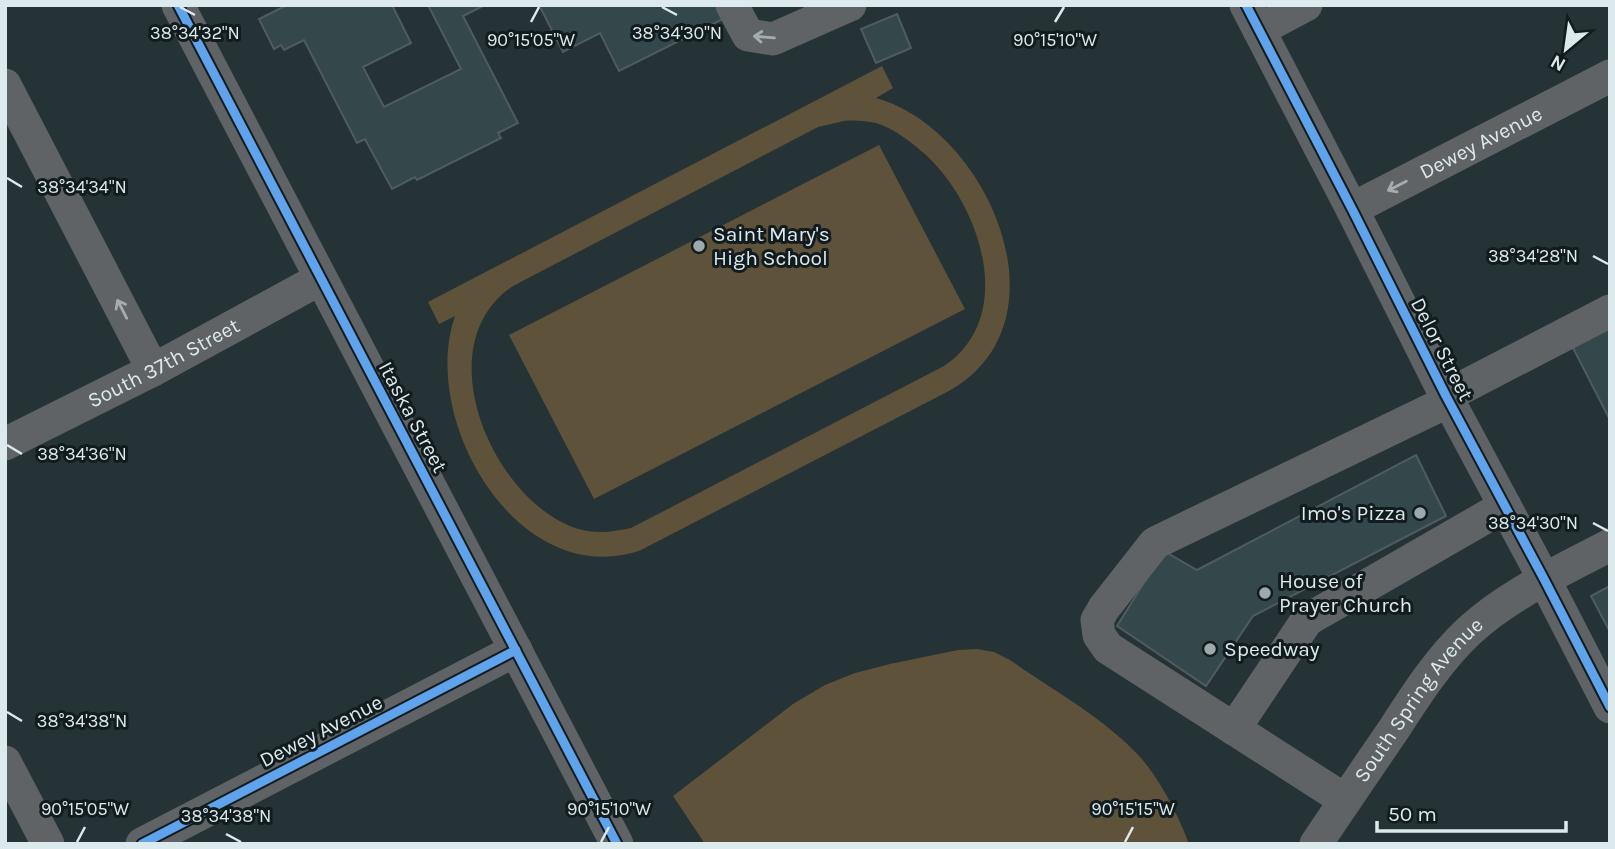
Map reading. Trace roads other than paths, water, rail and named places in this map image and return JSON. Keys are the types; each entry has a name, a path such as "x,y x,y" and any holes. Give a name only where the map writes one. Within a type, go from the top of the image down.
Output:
{"street":[{"name":"Itaska Street","path":"178,5 617,844"},
{"path":"732,5 748,35 774,39 806,14 850,5"},
{"path":"1253,18 1306,5"},
{"name":"Delor Street","path":"1253,18 1447,399 1610,707"},
{"name":"Dewey Avenue","path":"1352,209 1610,76"},
{"path":"5,85 153,370"},
{"name":"South 37th Street","path":"5,444 153,370 320,279"},
{"path":"1345,800 1108,648 1099,635 1097,620 1155,543 1447,399 1610,311"},
{"path":"1234,729 1307,620 1505,506"},
{"name":"South Spring Avenue","path":"1316,844 1424,684 1468,632 1492,612 1544,579 1610,545"},
{"name":"Dewey Avenue","path":"142,844 516,650"},
{"path":"5,762 48,844"}],"place":[{"name":"Saint Mary's High School","path":"699,246"},
{"name":"Imo's Pizza","path":"1420,513"},
{"name":"House of Prayer Church","path":"1265,593"},
{"name":"Speedway","path":"1210,649"}]}
